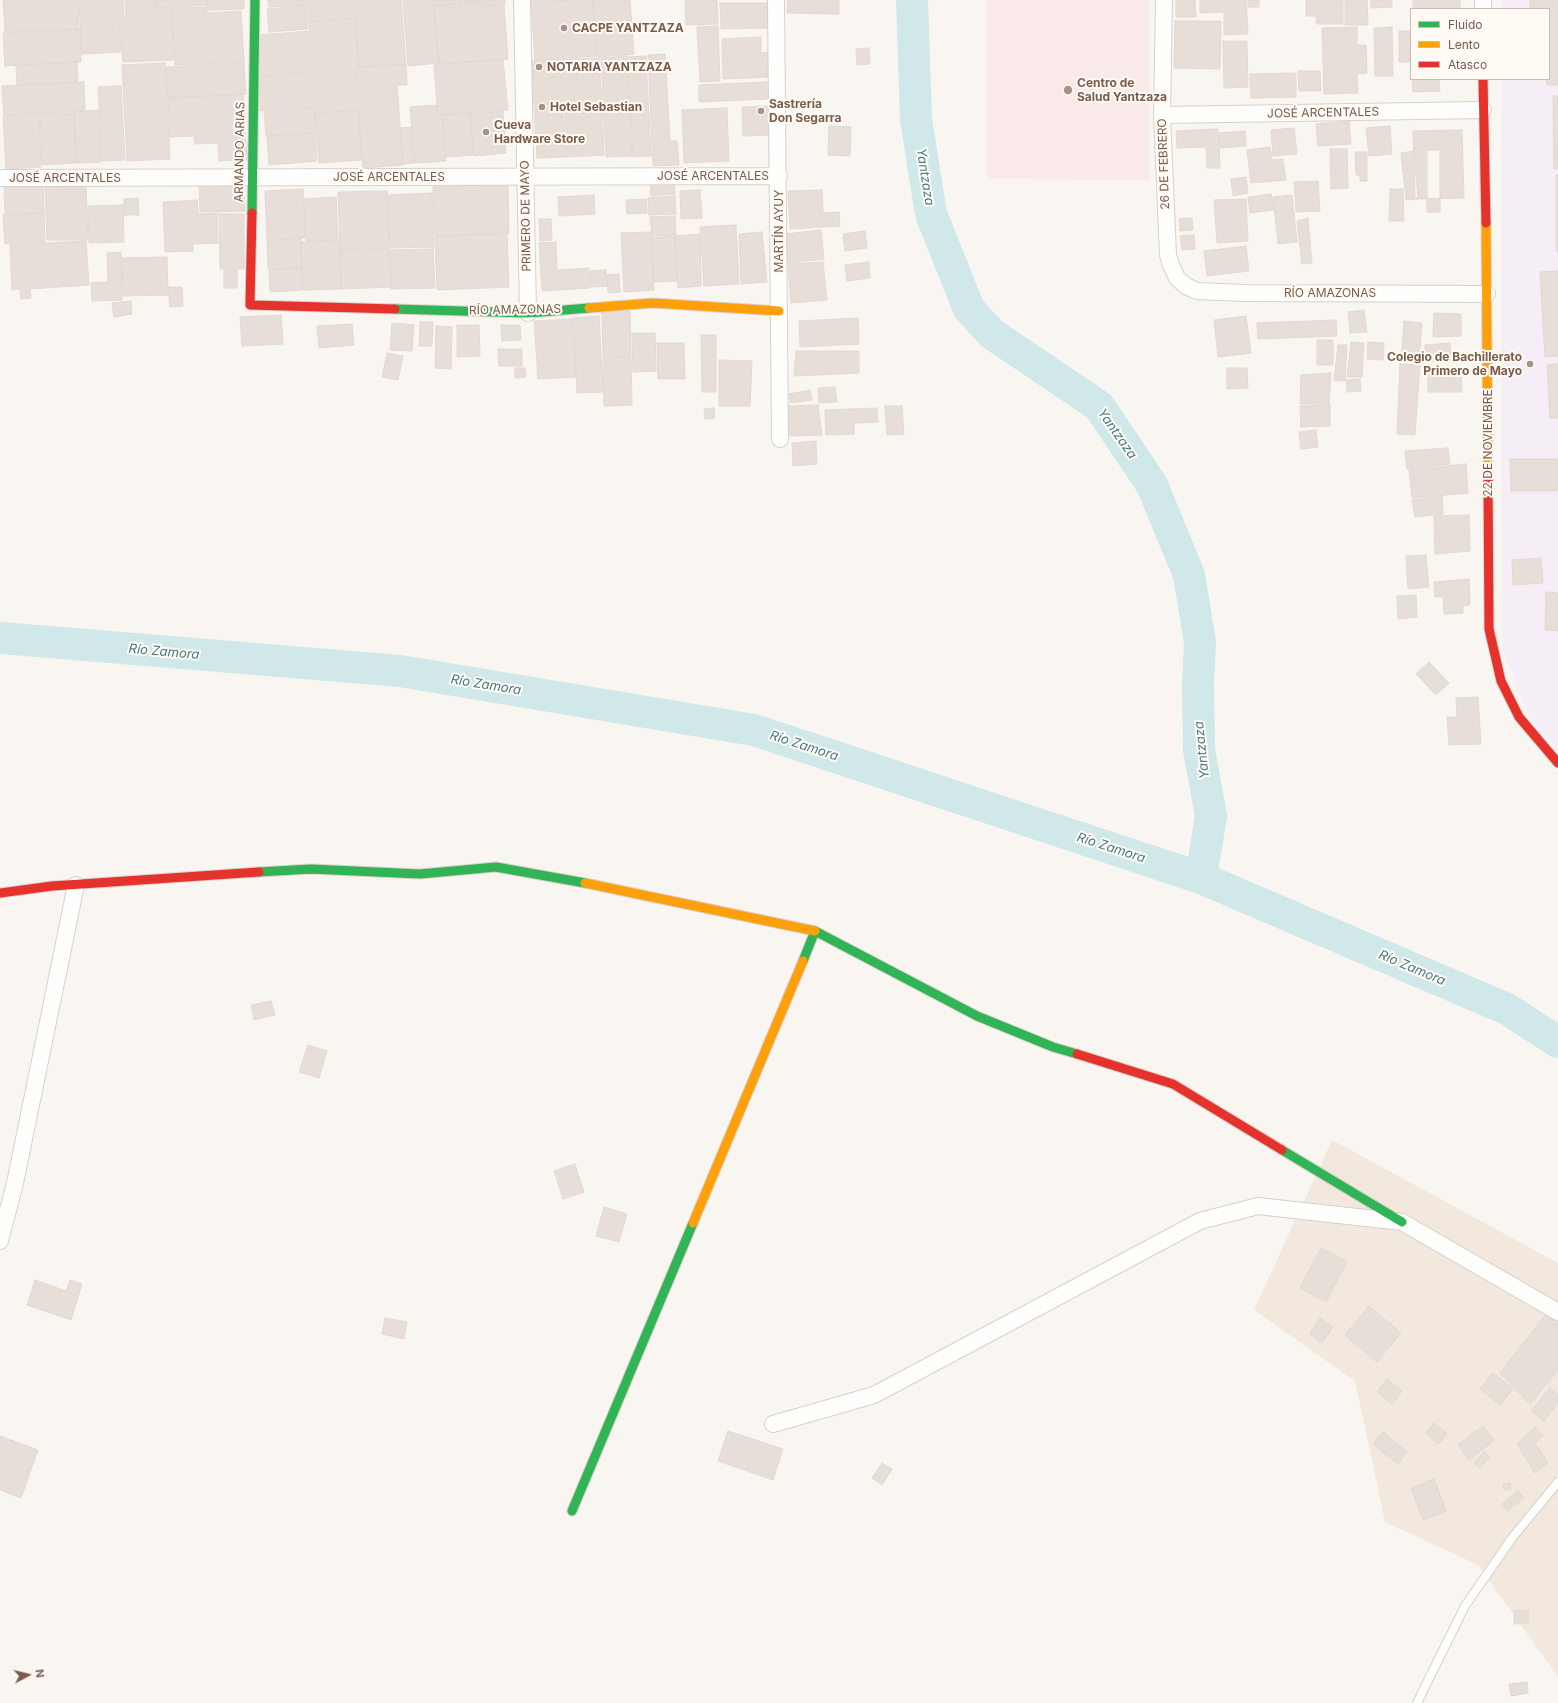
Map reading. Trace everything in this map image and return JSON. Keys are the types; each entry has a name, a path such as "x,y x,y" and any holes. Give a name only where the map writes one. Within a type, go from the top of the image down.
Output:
{"street":[{"name":"ARMANDO ARIAS","path":"250,305 254,0"},
{"name":"PRIMERO DE MAYO","path":"522,0 528,313"},
{"name":"MARTÍN AYUY","path":"776,0 779,176 780,439"},
{"name":"26 DE FEBRERO","path":"1164,0 1162,115 1168,255 1171,265 1178,278"},
{"name":"22 DE NOVIEMBRE","path":"1483,80 1487,294 1489,629 1501,681 1519,717 1558,763"},
{"name":"JOSÉ ARCENTALES","path":"1162,115 1483,110"},
{"name":"JOSÉ ARCENTALES","path":"0,178 779,176"},
{"name":"RÍO AMAZONAS","path":"1178,278 1186,286 1197,291 1245,293 1487,294"},
{"name":"RÍO AMAZONAS","path":"250,305 528,313 653,303 779,311"},
{"path":"0,893 76,885 311,869 420,874 496,867 581,882 815,931 978,1016 1053,1047 1173,1084 1402,1222 1558,1312"},
{"path":"0,1241 15,1183 76,885"},
{"path":"572,1511 815,931"},
{"path":"773,1424 874,1395 1200,1221 1258,1206 1402,1222"}],"lane":[{"path":"1417,1703 1464,1606 1512,1538 1558,1482"}],"shaded area":[{"name":"Centro de Salud Yantzaza","path":"987,0 1149,0 1149,180 987,179"},
{"name":"Colegio de Bachillerato Primero de Mayo","path":"1501,0 1558,0 1558,750 1531,721 1502,649 1501,80 1550,80 1550,8 1501,8"},
{"path":"1332,1140 1558,1263 1558,1677 1478,1565 1385,1522 1355,1381 1254,1310"}],"building":[{"path":"3,0 78,0 79,29 5,32"},
{"path":"79,0 123,0 124,15 119,16 121,52 82,54"},
{"path":"125,0 156,0 156,8 171,8 174,60 123,62 120,17 126,16"},
{"path":"156,0 207,0 207,5 157,8"},
{"path":"207,0 244,0 244,9 208,10"},
{"path":"268,0 306,0 306,5 269,7"},
{"path":"307,0 401,0 406,64 359,67 355,18 309,21"},
{"path":"403,0 433,0 439,63 408,66"},
{"path":"434,0 456,0 456,4 435,6"},
{"path":"457,0 479,0 479,2 458,3"},
{"path":"480,0 505,0 505,5 480,6"},
{"name":"CACPE YANTZAZA","path":"593,0 597,56 535,61 531,1"},
{"path":"593,0 630,0 634,54 598,57"},
{"path":"685,0 717,0 718,24 686,25"},
{"path":"788,0 839,0 839,14 787,13"},
{"path":"1176,0 1195,0 1196,17 1176,17"},
{"path":"1200,0 1246,0 1248,34 1224,35 1224,12 1200,13"},
{"path":"1248,0 1259,0 1259,7 1248,7"},
{"path":"1306,0 1343,0 1343,24 1317,24 1316,16 1306,16"},
{"path":"1345,0 1367,0 1368,25 1345,25"},
{"path":"1371,0 1392,0 1392,7 1371,8"},
{"path":"1413,0 1460,0 1460,8 1413,8"},
{"path":"1530,0 1558,0 1558,85 1547,85 1546,80 1550,80 1550,8 1530,8"},
{"path":"479,2 479,7 504,6 508,59 439,64 434,6"},
{"path":"720,3 767,3 768,28 721,29"},
{"path":"306,6 308,29 269,32 267,9"},
{"path":"206,7 207,13 241,11 244,62 175,65 172,8"},
{"path":"355,19 359,67 261,76 258,35 310,31 309,22"},
{"path":"1175,21 1221,21 1220,69 1174,68"},
{"path":"718,26 720,81 700,82 697,27"},
{"path":"1357,27 1357,45 1366,45 1367,73 1357,74 1358,93 1324,94 1322,28"},
{"path":"1392,27 1393,76 1375,76 1374,28"},
{"path":"80,29 81,62 5,66 3,33"},
{"path":"1399,31 1410,31 1410,62 1399,62"},
{"path":"761,37 761,53 768,52 769,77 723,79 722,39"},
{"path":"1223,41 1247,41 1248,87 1224,88"},
{"path":"869,48 870,64 857,65 856,49"},
{"path":"665,54 670,141 677,141 679,165 653,166 648,55"},
{"path":"627,56 632,156 606,157 601,58"},
{"path":"646,56 651,156 633,157 628,57"},
{"path":"599,58 602,106 564,108 563,103 532,104 529,61"},
{"path":"503,59 508,110 438,115 434,65"},
{"path":"77,62 78,82 17,85 16,65"},
{"path":"165,63 170,159 127,161 122,65"},
{"path":"244,63 246,94 168,98 166,67"},
{"path":"406,64 407,85 397,85 403,165 363,168 355,68"},
{"path":"354,69 357,110 315,113 314,107 260,111 258,77"},
{"path":"1298,71 1320,71 1321,91 1299,91"},
{"path":"1296,73 1296,97 1251,98 1250,74"},
{"path":"1412,80 1439,80 1440,91 1413,92"},
{"path":"84,82 85,111 4,115 2,86"},
{"path":"767,82 767,99 699,102 699,85"},
{"path":"121,86 125,160 102,161 98,87"},
{"path":"243,94 247,160 219,161 218,143 195,144 194,136 170,137 168,98"},
{"path":"1553,96 1558,96 1558,169 1554,169"},
{"path":"563,103 566,157 537,158 534,105"},
{"path":"437,105 438,115 442,115 446,161 415,163 410,107"},
{"path":"602,106 604,155 567,157 565,108"},
{"path":"768,106 770,135 743,136 742,107"},
{"path":"314,108 316,132 266,136 264,112"},
{"path":"727,108 729,161 684,163 682,110"},
{"path":"98,110 101,162 76,163 74,112"},
{"path":"358,110 362,160 319,163 315,114"},
{"path":"503,111 506,153 474,156 470,114"},
{"path":"74,113 76,163 42,165 40,114"},
{"path":"470,113 473,155 445,157 442,115"},
{"path":"39,114 41,167 6,169 3,116"},
{"path":"1349,121 1351,144 1318,146 1316,124"},
{"path":"829,126 851,127 850,156 828,155"},
{"path":"1390,126 1392,154 1369,156 1366,128"},
{"path":"411,127 414,163 403,164 400,128"},
{"path":"1294,128 1297,154 1273,156 1271,130"},
{"path":"1218,129 1220,168 1207,168 1206,147 1177,148 1176,131"},
{"path":"1462,130 1464,198 1415,199 1413,131"},
{"path":"1245,131 1246,146 1220,148 1219,133"},
{"path":"315,133 317,161 269,165 267,136"},
{"path":"1270,147 1272,160 1283,159 1286,180 1251,183 1247,150"},
{"path":"1330,149 1347,149 1348,188 1331,189"},
{"path":"1427,150 1440,150 1440,212 1427,212"},
{"path":"1414,151 1418,199 1406,200 1401,153"},
{"path":"1355,152 1367,152 1367,181 1360,181 1360,175 1356,175"},
{"path":"1556,175 1558,175 1558,251 1556,251"},
{"path":"1246,177 1248,193 1233,196 1231,179"},
{"path":"674,181 675,194 651,196 650,182"},
{"path":"1318,181 1320,211 1296,212 1294,182"},
{"path":"244,182 245,211 200,212 199,184"},
{"path":"508,184 509,233 435,236 433,187"},
{"path":"43,186 44,213 5,214 4,187"},
{"path":"86,186 88,240 47,240 45,187"},
{"path":"303,189 305,238 267,239 265,191"},
{"path":"1390,189 1403,189 1404,221 1389,221"},
{"path":"700,190 702,218 681,219 680,191"},
{"path":"822,190 823,213 839,212 840,226 790,229 788,191"},
{"path":"387,191 389,248 340,250 338,192"},
{"path":"432,193 434,247 390,248 388,195"},
{"path":"1271,194 1274,210 1250,213 1248,197"},
{"path":"594,195 595,214 559,216 558,197"},
{"path":"1292,195 1297,242 1278,244 1273,197"},
{"path":"675,196 676,214 649,215 648,198"},
{"path":"336,197 338,240 306,241 304,199"},
{"path":"138,198 139,215 124,215 124,199"},
{"path":"646,199 647,213 627,214 626,200"},
{"path":"1246,199 1248,241 1217,243 1214,200"},
{"path":"197,200 198,214 217,213 218,243 193,244 193,251 165,252 163,202"},
{"path":"123,205 124,242 89,243 88,206"},
{"path":"44,213 45,242 5,244 3,215"},
{"path":"219,214 244,214 244,269 220,269"},
{"path":"675,216 676,235 652,236 650,217"},
{"path":"1192,218 1193,230 1180,231 1179,219"},
{"path":"1308,218 1312,263 1302,264 1297,221"},
{"path":"539,219 551,219 552,240 540,241"},
{"path":"736,225 739,284 704,286 700,227"},
{"path":"821,230 824,259 788,263 785,234"},
{"path":"865,231 867,248 845,251 843,234"},
{"path":"651,232 654,290 624,292 621,233"},
{"path":"762,232 767,282 741,284 739,234"},
{"path":"507,234 509,287 437,290 435,236"},
{"path":"700,234 701,286 678,288 675,236"},
{"path":"1194,235 1195,249 1182,250 1180,236"},
{"path":"674,236 677,281 654,282 651,238"},
{"path":"301,239 302,268 268,269 267,240"},
{"path":"340,240 341,289 303,290 301,242"},
{"path":"86,241 89,285 30,289 31,298 21,299 20,289 12,290 10,245"},
{"path":"556,242 557,270 589,268 590,288 542,291 539,243"},
{"path":"1246,246 1249,271 1207,276 1204,251"},
{"path":"389,249 391,287 341,289 340,251"},
{"path":"433,249 435,288 391,289 390,250"},
{"path":"121,252 122,300 92,301 91,283 108,282 107,253"},
{"path":"167,257 168,295 123,296 122,258"},
{"path":"823,262 827,300 791,303 788,264"},
{"path":"869,262 870,278 847,281 845,265"},
{"path":"302,268 302,290 270,292 269,270"},
{"path":"224,270 237,270 237,288 224,288"},
{"path":"606,270 607,286 591,287 590,271"},
{"path":"1558,271 1558,356 1545,357 1540,272"},
{"path":"619,274 620,292 608,293 607,275"},
{"path":"168,287 182,287 183,306 170,307"},
{"path":"131,301 132,314 114,317 112,303"},
{"path":"1364,310 1367,332 1350,333 1348,312"},
{"path":"602,311 630,311 631,356 603,357"},
{"path":"1434,313 1461,314 1461,336 1433,337"},
{"path":"281,315 283,344 242,346 240,317"},
{"path":"599,316 603,392 577,393 573,318"},
{"path":"1246,316 1251,353 1218,357 1214,320"},
{"path":"858,318 859,344 800,347 799,321"},
{"path":"572,319 576,377 538,379 534,321"},
{"path":"1336,320 1337,336 1258,339 1257,323"},
{"path":"1404,321 1422,323 1419,361 1401,360"},
{"path":"420,322 433,322 432,346 419,346"},
{"path":"392,323 414,325 412,351 390,350"},
{"path":"352,324 354,345 319,348 317,326"},
{"path":"457,325 479,325 480,356 457,357"},
{"path":"501,325 520,325 521,340 502,341"},
{"path":"436,326 452,327 451,369 435,368"},
{"path":"632,333 655,333 656,371 633,372"},
{"path":"701,335 716,335 716,392 702,392"},
{"path":"1317,340 1333,340 1333,365 1317,365"},
{"path":"1351,342 1364,343 1362,377 1347,377"},
{"path":"1368,342 1384,343 1383,360 1367,359"},
{"path":"657,343 684,343 685,379 658,379"},
{"path":"1450,343 1451,360 1425,362 1425,345"},
{"path":"1338,345 1347,345 1345,381 1334,380"},
{"path":"498,349 522,349 522,366 499,366"},
{"path":"796,351 859,351 859,373 794,376"},
{"path":"387,353 403,356 398,380 382,377"},
{"path":"631,357 632,405 604,406 603,358"},
{"path":"719,360 752,361 750,406 719,406"},
{"path":"1400,364 1420,365 1415,435 1397,434"},
{"path":"1558,364 1558,418 1550,418 1547,365"},
{"path":"515,368 525,368 526,377 515,378"},
{"path":"1227,368 1247,368 1248,388 1227,389"},
{"path":"1428,370 1461,370 1462,392 1428,392"},
{"path":"1331,373 1329,404 1300,404 1301,375"},
{"path":"1360,379 1361,391 1347,392 1346,380"},
{"path":"835,387 837,402 819,403 818,388"},
{"path":"810,390 812,400 791,403 789,394"},
{"path":"818,405 822,435 790,436 787,406"},
{"path":"1330,405 1330,426 1301,427 1300,406"},
{"path":"885,406 902,406 904,434 887,435"},
{"path":"714,408 715,418 705,419 704,409"},
{"path":"877,408 878,422 854,423 854,434 826,435 825,410"},
{"path":"1316,430 1318,447 1301,449 1299,432"},
{"path":"816,441 817,464 793,466 792,443"},
{"path":"1448,448 1450,464 1407,469 1405,451"},
{"path":"1510,459 1558,459 1558,491 1511,491"},
{"path":"1466,464 1468,493 1412,498 1409,470"},
{"path":"1442,496 1443,514 1415,517 1412,500"},
{"path":"1469,515 1470,551 1435,554 1434,516"},
{"path":"1426,555 1429,587 1408,589 1406,556"},
{"path":"1541,558 1543,583 1513,585 1512,560"},
{"path":"1469,579 1470,605 1463,606 1463,613 1444,614 1443,597 1435,597 1434,582"},
{"path":"1546,592 1558,593 1558,631 1545,630"},
{"path":"1416,595 1417,617 1398,619 1397,596"},
{"path":"1429,662 1449,683 1436,695 1416,674"},
{"path":"1478,697 1481,744 1449,745 1447,717 1457,717 1456,698"},
{"path":"271,1001 275,1015 254,1020 251,1005"},
{"path":"308,1045 327,1051 319,1078 299,1072"},
{"path":"575,1164 584,1192 563,1199 554,1171"},
{"path":"604,1207 627,1214 619,1242 596,1236"},
{"path":"1321,1248 1347,1261 1326,1302 1300,1288"},
{"path":"35,1280 66,1291 70,1280 82,1284 71,1320 27,1305"},
{"path":"1369,1306 1401,1333 1377,1362 1345,1335"},
{"path":"1546,1314 1558,1323 1558,1370 1530,1404 1500,1373"},
{"path":"385,1318 407,1322 404,1339 382,1334"},
{"path":"1320,1318 1333,1327 1322,1343 1310,1334"},
{"path":"1493,1373 1513,1389 1500,1405 1480,1389"},
{"path":"1387,1379 1402,1391 1392,1404 1377,1392"},
{"path":"1550,1388 1558,1395 1558,1402 1544,1421 1531,1411"},
{"path":"1434,1423 1447,1434 1438,1444 1426,1433"},
{"path":"1483,1426 1494,1440 1469,1460 1458,1445"},
{"path":"1535,1427 1543,1435 1535,1443 1548,1463 1535,1473 1517,1444"},
{"path":"728,1431 783,1449 773,1480 718,1461"},
{"path":"1383,1432 1407,1452 1398,1464 1373,1444"},
{"path":"0,1436 38,1450 21,1498 0,1490"},
{"path":"1484,1452 1490,1457 1480,1468 1474,1463"},
{"path":"882,1463 892,1469 882,1485 872,1478"},
{"path":"1434,1479 1446,1511 1423,1520 1411,1488"},
{"path":"1510,1483 1511,1489 1504,1490 1503,1484"},
{"path":"1518,1491 1524,1498 1507,1511 1501,1505"},
{"path":"1528,1610 1528,1623 1514,1624 1514,1611"},
{"path":"1527,1682 1528,1693 1511,1696 1509,1684"}],"waterway":[{"name":"Yantzaza","path":"912,0 916,119 931,214 969,309 992,334 1099,406 1152,485 1189,575 1200,642 1198,682 1199,750 1211,816 1201,878"},
{"name":"Río Zamora","path":"0,638 400,671 754,730 1201,878 1507,1009 1558,1042"}],"traffic: fast":[{"path":"252,213 255,0"},
{"path":"395,309 528,313 589,308"},
{"path":"259,872 311,869 420,874 496,867 585,883"},
{"path":"803,961 815,931 977,1016 1053,1047 1077,1054"},
{"path":"1282,1150 1402,1222"},
{"path":"572,1511 693,1223"}],"traffic: slow":[{"path":"1486,223 1488,476"},
{"path":"589,308 653,303 779,311"},
{"path":"585,883 815,931"},
{"path":"693,1223 803,961"}],"traffic: jam":[{"path":"1483,80 1486,223"},
{"path":"252,213 250,305 395,309"},
{"path":"1488,476 1489,629 1501,681 1519,717 1558,763"},
{"path":"0,893 52,886 259,872"},
{"path":"1077,1054 1173,1084 1282,1150"}],"place":[{"name":"CACPE YANTZAZA","path":"564,28"},
{"name":"NOTARIA YANTZAZA","path":"539,67"},
{"name":"Centro de Salud Yantzaza","path":"1068,90"},
{"name":"Hotel Sebastian","path":"542,107"},
{"name":"Sastrería Don Segarra","path":"761,111"},
{"name":"Cueva Hardware Store","path":"486,132"},
{"name":"Colegio de Bachillerato Primero de Mayo","path":"1530,364"}]}
